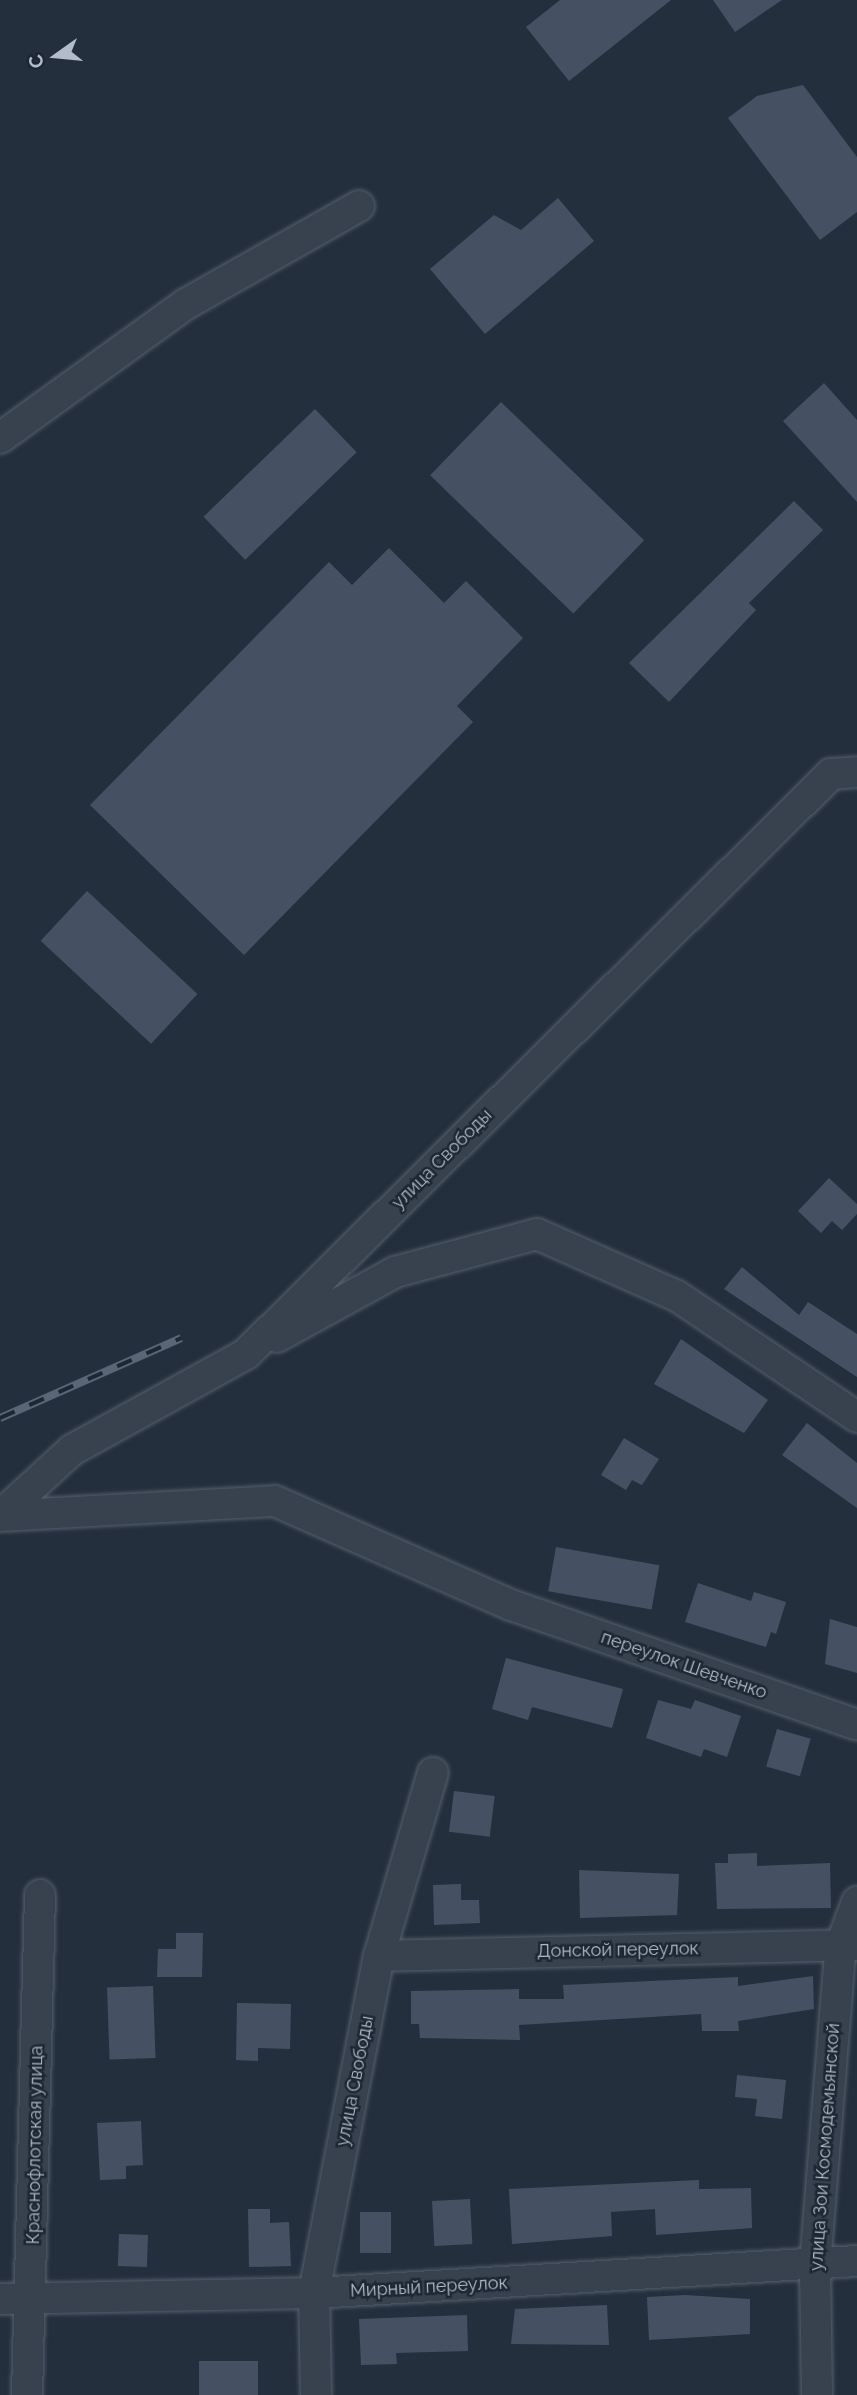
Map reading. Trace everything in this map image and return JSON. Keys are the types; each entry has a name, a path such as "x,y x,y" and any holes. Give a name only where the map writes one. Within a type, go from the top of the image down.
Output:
{"street":[{"path":"0,438 186,304 359,206"},
{"name":"улица Свободы","path":"0,1516 72,1450 246,1354 831,774 857,772"},
{"path":"246,1354 395,1272 537,1234 677,1296 857,1417"},
{"name":"переулок Шевченко","path":"0,1516 275,1501 511,1605 857,1725"},
{"name":"улица Свободы","path":"316,2395 314,2293 379,1956 433,1773"},
{"name":"Краснофлотская улица","path":"27,2395 40,1895"},
{"name":"улица Зои Космодемьянской","path":"817,2395 815,2265 849,1945 857,1902"},
{"name":"Донской переулок","path":"379,1956 849,1945"},
{"name":"Мирный переулок","path":"0,2299 314,2293 857,2262"}],"building":[{"path":"560,0 671,0 569,81 526,27"},
{"path":"713,0 782,0 735,32"},
{"path":"803,85 857,157 857,212 820,240 728,118 757,96"},
{"path":"558,198 594,241 485,334 430,269 494,215 521,230"},
{"path":"824,383 857,420 857,502 783,421"},
{"path":"501,402 644,540 573,614 430,475"},
{"path":"315,409 357,452 245,560 204,517"},
{"path":"794,501 823,530 749,603 756,610 669,702 629,663"},
{"path":"389,548 444,603 466,581 523,638 457,706 473,722 244,955 90,805 329,562 352,585"},
{"path":"87,891 197,994 151,1044 41,941"},
{"path":"829,1178 857,1204 857,1214 842,1230 832,1221 821,1233 798,1211"},
{"path":"742,1267 799,1315 808,1302 857,1334 857,1377 724,1289"},
{"path":"681,1339 768,1400 744,1433 654,1384"},
{"path":"807,1423 857,1463 857,1508 782,1455"},
{"path":"624,1438 659,1459 642,1485 632,1480 626,1490 601,1475"},
{"path":"556,1547 659,1565 652,1610 548,1591"},
{"path":"698,1583 751,1601 754,1592 786,1602 776,1634 771,1632 766,1647 685,1622"},
{"path":"830,1619 857,1627 857,1673 825,1664"},
{"path":"506,1658 623,1689 612,1728 532,1707 528,1720 492,1709"},
{"path":"658,1700 691,1709 695,1700 741,1716 727,1757 704,1749 701,1757 646,1738"},
{"path":"777,1729 811,1739 800,1776 766,1766"},
{"path":"454,1791 495,1796 490,1837 449,1832"},
{"path":"757,1853 757,1866 830,1863 831,1908 717,1909 715,1863 728,1863 728,1854"},
{"path":"579,1870 679,1874 677,1915 580,1918"},
{"path":"461,1884 461,1900 479,1900 480,1923 434,1925 433,1885"},
{"path":"176,1933 203,1933 202,1977 157,1977 158,1949 176,1949"},
{"path":"813,1976 814,2009 738,2021 739,2031 702,2031 701,2014 519,2025 520,2040 420,2038 419,2024 411,2024 411,1991 519,1989 519,1999 564,1999 563,1985 738,1977 738,1986"},
{"path":"153,1986 156,2058 110,2060 107,1988"},
{"path":"237,2003 291,2004 290,2049 258,2048 258,2061 236,2060"},
{"path":"737,2075 786,2080 782,2119 755,2116 757,2099 735,2097"},
{"path":"141,2121 143,2165 126,2166 126,2179 100,2180 97,2123"},
{"path":"699,2180 699,2189 751,2188 752,2228 656,2235 655,2209 611,2212 612,2236 512,2244 509,2189"},
{"path":"470,2199 472,2244 434,2246 432,2201"},
{"path":"248,2209 270,2209 270,2223 289,2222 291,2266 249,2267"},
{"path":"360,2212 391,2212 391,2253 360,2253"},
{"path":"119,2234 148,2235 147,2267 118,2266"},
{"path":"685,2295 750,2299 750,2334 649,2340 647,2297"},
{"path":"607,2305 609,2345 511,2344 515,2309"},
{"path":"467,2315 468,2351 396,2353 397,2364 361,2365 359,2319"},
{"path":"199,2361 258,2361 258,2395 199,2395"}],"railway":[{"path":"0,1418 181,1338"}]}
